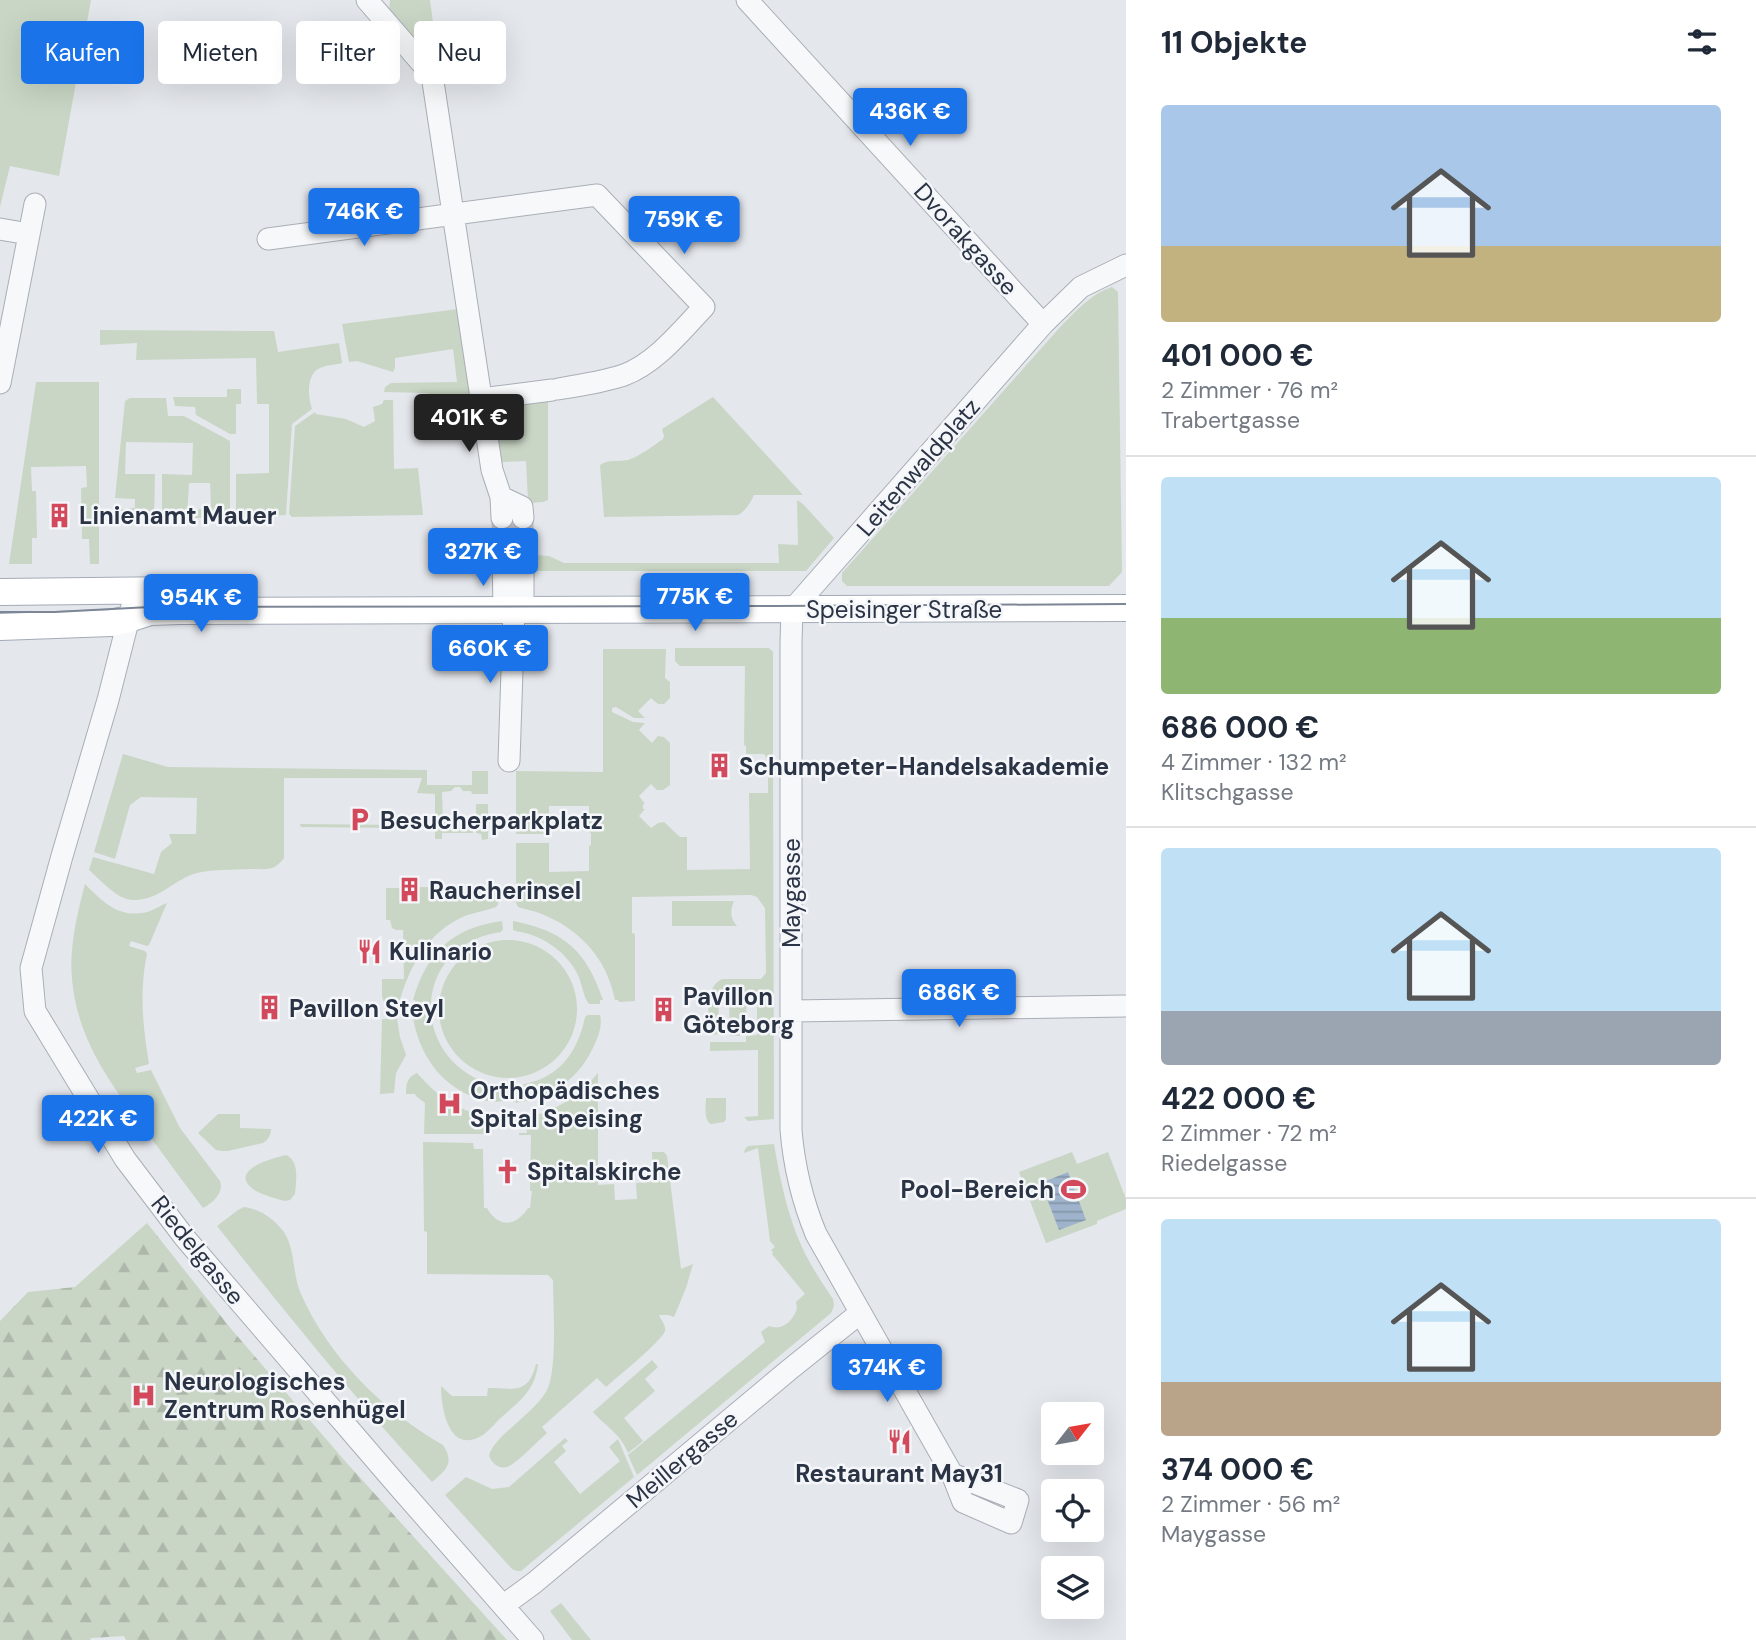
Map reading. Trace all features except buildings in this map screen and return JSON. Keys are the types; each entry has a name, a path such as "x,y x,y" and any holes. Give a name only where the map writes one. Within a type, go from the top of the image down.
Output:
{"main road":[{"name":"Speisinger Straße","path":"0,592 180,590 265,610"},
{"name":"Speisinger Straße","path":"0,627 111,623 150,612 265,610 1126,608"}],"street":[{"name":"Dvorakgasse","path":"747,0 1043,324"},
{"path":"375,3 432,75 492,470 509,511"},
{"path":"268,239 597,195 704,307 671,342 645,364 624,375 555,390 481,399"},
{"path":"0,383 35,204"},
{"path":"0,229 29,234"},
{"name":"Leitenwaldplatz","path":"792,610 1043,324 1081,288 1126,265"},
{"path":"509,761 513,555"},
{"name":"Riedelgasse","path":"136,590 108,700 31,968 35,1011 125,1159 185,1238 533,1640"},
{"name":"Maygasse","path":"792,610 793,1156 806,1212 816,1234 952,1474"},
{"path":"792,1011 1126,1006"},
{"name":"Meillergasse","path":"504,1605 860,1313"}],"green space":[{"path":"0,0 91,0 87,21 21,21 21,84 76,84 59,176 10,166 0,207"},
{"path":"390,0 430,0 433,21 414,21 414,40 400,21 389,12"},
{"path":"1112,287 1118,292 1122,572 1109,586 847,586 842,581 842,573 1062,325 1091,298"},
{"path":"458,309 473,409 471,412 437,413 436,395 384,392 385,387 391,383 457,382 453,349 395,358 393,372 357,361 349,362 342,324"},
{"path":"100,330 274,331 278,352 339,343 342,363 318,369 314,373 309,388 312,409 292,424 286,515 236,516 236,474 269,473 269,404 257,404 256,358 136,360 137,343 100,345"},
{"path":"36,382 99,382 99,564 90,564 89,539 82,539 81,488 87,487 86,466 31,467 32,491 36,491 37,538 32,538 32,564 9,564"},
{"path":"227,389 241,389 241,404 236,404 236,434 230,434 196,415 195,407 175,406 173,397 227,397"},
{"path":"548,397 548,500 530,503 526,461 501,462 495,456 493,404"},
{"path":"713,397 803,495 754,495 748,506 738,515 604,517 600,465 610,461 628,460 642,453 663,439 662,429"},
{"path":"130,398 166,398 168,416 184,416 230,441 230,518 194,518 195,510 211,505 210,483 189,483 187,518 162,518 162,474 192,475 193,443 126,442 125,474 155,474 154,518 113,518 114,510 135,508 135,499 115,498 125,401"},
{"path":"384,400 393,400 394,469 418,468 423,515 292,517 289,514 295,426 315,412 346,419 364,427 375,421 373,407 382,404"},
{"path":"797,500 834,538 806,571 537,571 534,565 534,555 549,556 564,563 779,563 778,544 798,545"},
{"path":"675,648 769,648 773,652 773,758 767,758 764,754 746,754 745,666 680,666 675,661"},
{"path":"603,649 666,649 665,678 670,682 670,698 664,704 658,704 651,698 638,711 645,718 634,718 616,707 612,708 612,712 633,722 645,723 639,730 652,743 658,736 664,737 670,743 670,785 663,790 657,790 651,784 639,796 645,809 639,816 651,828 664,822 680,837 687,837 687,870 750,869 749,793 768,793 768,773 773,773 774,1119 748,1121 744,1117 758,1116 758,1050 710,1051 710,1042 746,1042 746,1036 757,1035 757,994 719,994 718,1034 709,1033 708,1010 712,989 722,979 761,979 766,973 765,908 757,897 632,897 635,1001 619,1002 615,1000 599,960 581,938 558,922 518,907 516,903 516,843 549,843 549,872 589,871 589,806 549,806 549,834 516,834 516,771 603,772"},
{"path":"123,754 168,767 427,770 427,785 472,785 472,771 488,771 488,794 472,794 460,787 442,792 443,822 472,819 473,833 442,833 442,839 435,839 435,794 417,793 422,778 284,778 284,858 277,865 267,869 197,873 151,897 133,900 115,893 89,870 93,857 154,874 161,852 172,843 169,834 196,834 197,798 141,797 130,805 115,859 94,852"},
{"path":"476,804 488,804 488,839 482,840 481,834 476,833"},
{"path":"300,824 401,825 401,828 301,827"},
{"path":"85,884 117,910 133,914 167,903 149,945 131,941 129,946 147,954 143,1009 149,1064 135,1068 137,1073 151,1070 180,1128 220,1181 217,1197 203,1208 109,1079 81,1022 72,979 72,955"},
{"path":"417,887 496,888 498,904 495,908 452,922 441,931 415,962 400,1000 384,1002 382,979 404,979 403,930 392,928 390,920 386,920 386,888 401,888 402,894 417,894"},
{"path":"672,901 734,901 731,914 737,926 672,926"},
{"path":"502,921 501,932 471,941 449,958 436,981 431,1006 435,1032 448,1056 470,1075 501,1087 503,1101 495,1102 479,1099 459,1090 440,1074 420,1043 413,1018 413,1000 426,968 444,945 469,930"},
{"path":"513,921 546,931 571,946 589,968 603,1000 600,1000 600,1004 589,1004 577,973 563,954 543,940 513,930"},
{"path":"508,940 535,945 557,960 572,982 577,1009 572,1036 557,1058 535,1073 508,1078 481,1073 459,1058 444,1036 439,1009 444,982 459,960 481,945"},
{"path":"729,1001 746,1001 747,1030 740,1030 740,1036 730,1036"},
{"path":"588,1015 600,1015 600,1031 583,1065 565,1083 543,1096 513,1102 513,1089 537,1081 561,1066 572,1052"},
{"path":"397,1018 406,1055 396,1073 394,1093 380,1094 382,1020"},
{"path":"417,1073 449,1102 467,1111 489,1117 488,1133 424,1134 425,1103 415,1094 406,1094 408,1081"},
{"path":"598,1073 598,1185 614,1184 615,1200 637,1199 636,1183 653,1182 652,1152 664,1152 667,1156 681,1269 693,1264 674,1317 659,1315 665,1331 656,1343 606,1387 597,1378 542,1427 547,1433 527,1452 511,1465 501,1467 489,1456 492,1449 540,1400 550,1383 554,1322 553,1280 548,1275 427,1274 423,1142 473,1143 474,1149 483,1149 484,1208 502,1222 513,1222 530,1208 532,1191 531,1135 519,1135 527,1133 525,1118 566,1102"},
{"path":"706,1098 726,1098 724,1122 708,1122"},
{"path":"218,1114 240,1114 240,1128 271,1129 270,1135 263,1143 228,1151 216,1150 198,1133"},
{"path":"774,1144 796,1233 812,1266 833,1299 834,1306 831,1313 637,1475 628,1455 765,1342 761,1332 769,1326 782,1326 789,1321 797,1309 796,1302 805,1294 772,1254 771,1250 775,1247 770,1241 758,1148 744,1153 748,1146"},
{"name":"Pool-Bereich","path":"1072,1152 1077,1164 1108,1152 1126,1199 1126,1209 1097,1221 1097,1224 1046,1243 1019,1172"},
{"path":"286,1155 293,1162 296,1172 295,1194 290,1200 285,1201 260,1193 247,1182 246,1176 255,1166"},
{"path":"244,1207 266,1215 284,1232 301,1294 327,1340 343,1361 360,1381 400,1416 443,1445 447,1451 447,1466 432,1482 295,1324 217,1226"},
{"name":"Neurologisches Zentrum Rosenhügel","path":"147,1223 232,1330 345,1461 507,1640 126,1640 124,1636 90,1640 0,1640 0,1321 28,1292 75,1287"},
{"path":"652,1360 658,1367 645,1379 655,1391 624,1418 643,1441 628,1453 617,1436 593,1412"},
{"path":"536,1364 534,1381 526,1394 486,1433 471,1440 455,1435 445,1417 441,1386 452,1396 487,1396 488,1388 513,1389 524,1385 533,1374"},
{"path":"565,1438 568,1441 562,1446 566,1451 554,1462 580,1494 620,1461 609,1447 618,1439 634,1477 521,1571 517,1571 512,1569 445,1495 466,1477 492,1489 509,1487"},
{"path":"561,1603 591,1640 572,1640 550,1611"}],"water":[{"path":"1068,1172 1086,1220 1059,1230 1041,1183"}],"tunnel":[{"path":"502,518 503,555"},
{"path":"523,518 523,555"}],"tram line":[{"path":"0,612 150,607 1126,604"}],"place":[{"name":"Linienamt Mauer","path":"59,515"},
{"name":"Schumpeter-Handelsakademie","path":"719,766"},
{"name":"Besucherparkplatz","path":"360,820"},
{"name":"Raucherinsel","path":"409,890"},
{"name":"Kulinario","path":"369,951"},
{"name":"Pavillon Steyl","path":"269,1008"},
{"name":"Pavillon Göteborg","path":"663,1010"},
{"name":"Orthopädisches Spital Speising","path":"450,1104"},
{"name":"Spitalskirche","path":"507,1171"},
{"name":"Pool-Bereich","path":"1074,1189"},
{"name":"Neurologisches Zentrum Rosenhügel","path":"144,1395"},
{"name":"Restaurant May31","path":"899,1442"}]}
